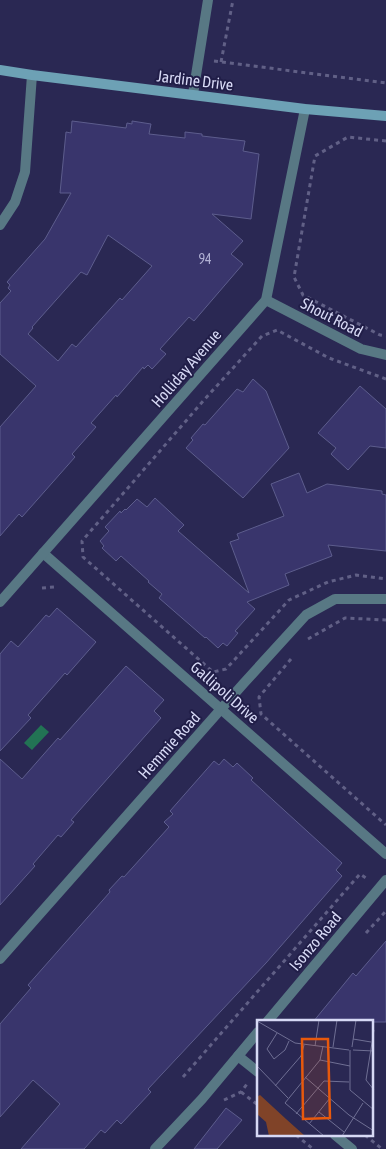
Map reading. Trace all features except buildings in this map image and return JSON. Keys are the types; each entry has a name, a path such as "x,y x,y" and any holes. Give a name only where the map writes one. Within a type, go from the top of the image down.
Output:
{"street":[{"path":"193,94 208,0"},
{"name":"Jardine Drive","path":"0,70 305,109 386,116"},
{"path":"0,225 16,202 25,172 32,75"},
{"name":"Holliday Avenue","path":"0,602 266,300 305,109"},
{"name":"Shout Road","path":"266,300 361,349 386,355"},
{"name":"Gallipoli Drive","path":"43,553 386,854"},
{"name":"Hemmie Road","path":"0,959 306,615 335,599 386,599"},
{"name":"Isonzo Road","path":"269,1020 386,880"},
{"path":"155,1149 202,1099 257,1033"},
{"path":"238,1056 257,1071"},
{"path":"336,1136 352,1149"}],"path":[{"path":"221,62 233,0"},
{"path":"198,59 386,83"},
{"path":"386,141 348,137 315,156 294,277 303,295 386,336"},
{"path":"386,379 328,358 277,330 262,336 204,400 82,542 82,558 213,672 226,669 289,600 328,582 356,575 386,579"},
{"path":"42,588 54,587"},
{"path":"307,640 345,618 386,620"},
{"path":"295,654 259,697 260,715 386,826"},
{"path":"226,669 230,672"},
{"path":"183,1077 360,874 367,878"},
{"path":"220,1102 241,1092 257,1073"},
{"path":"241,1092 257,1104"},
{"path":"297,1136 313,1149"},
{"path":"366,1136 382,1149"}],"shaded area":[{"path":"41,725 49,732 32,750 24,743"}]}
